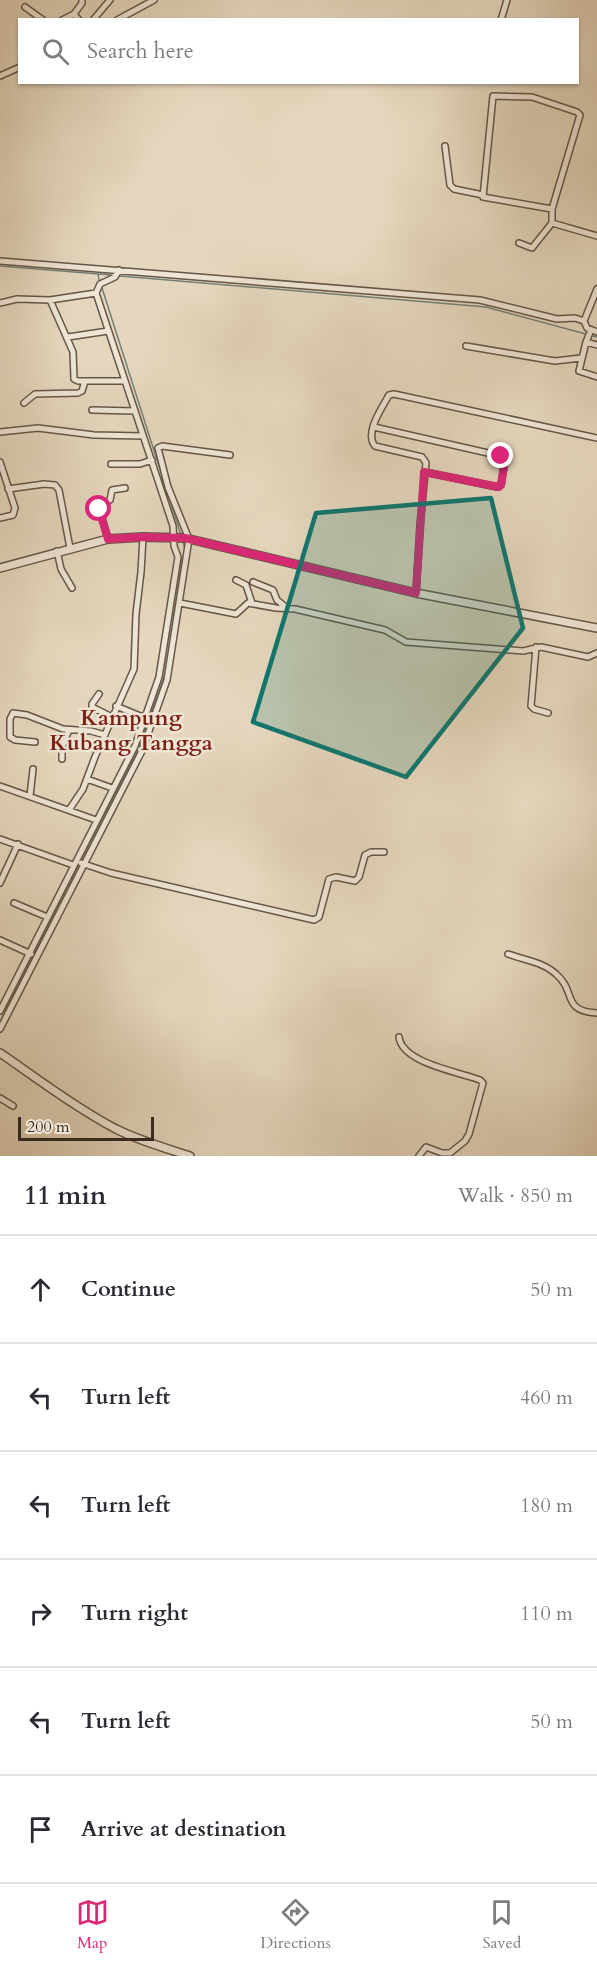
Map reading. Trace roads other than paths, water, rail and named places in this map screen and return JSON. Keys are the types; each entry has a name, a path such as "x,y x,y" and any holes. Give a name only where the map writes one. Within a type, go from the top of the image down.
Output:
{"street":[{"path":"66,18 74,14 82,0"},
{"path":"95,18 110,0"},
{"path":"121,18 154,0"},
{"path":"502,18 507,0"},
{"path":"25,7 40,18"},
{"path":"74,14 77,18"},
{"path":"0,76 18,68"},
{"path":"483,195 493,96 536,97 577,112 580,117 552,209 552,223 532,248 519,243"},
{"path":"445,146 450,185 454,189 483,195 487,199 552,209"},
{"path":"552,223 597,236"},
{"path":"0,261 480,300 557,319 575,318 584,321"},
{"path":"0,1011 33,954 47,917 78,863 112,788 135,754 163,657 178,561 176,538 96,293 100,284 115,276 119,270"},
{"path":"597,289 584,321 597,345"},
{"path":"0,303 17,299 50,300 96,293"},
{"path":"50,300 74,355 74,379 125,381"},
{"path":"68,338 108,331"},
{"path":"590,335 581,358 579,372 597,376"},
{"path":"466,346 555,361 581,358"},
{"path":"24,403 35,394 78,393 82,391 85,381"},
{"path":"416,593 426,463 425,459 374,445 371,439 374,427 389,396 393,394 597,438"},
{"path":"92,410 135,411"},
{"path":"374,427 501,456 505,460 501,485 496,487 424,472"},
{"path":"0,432 38,428 94,435 143,436"},
{"path":"0,1029 33,954 135,754 167,680 180,603 187,539 168,486 158,448 162,446 230,455"},
{"path":"111,464 140,464 152,460"},
{"path":"0,462 15,508 15,513 10,517 0,518"},
{"path":"8,489 44,484 55,485 59,490 70,548"},
{"path":"108,539 99,507 110,500 112,489 125,488"},
{"path":"69,810 81,795 112,717 132,676 135,662 136,614 143,537"},
{"path":"0,568 108,539 143,537 187,539 416,593 597,628"},
{"path":"57,551 61,569 72,588"},
{"path":"236,580 246,585 252,603"},
{"path":"253,582 273,590 277,600 288,609"},
{"path":"180,603 236,614 247,603 288,609 388,631 406,642 523,651 536,647 588,657 597,653"},
{"path":"536,647 531,706 548,713"},
{"path":"99,694 92,707 112,717"},
{"path":"117,706 145,718"},
{"path":"35,742 15,740 10,737 10,719 13,713 27,715 69,730 105,735"},
{"path":"62,759 62,747 69,730"},
{"path":"30,796 33,769"},
{"path":"87,779 112,788"},
{"path":"0,786 96,820"},
{"path":"0,839 122,876 314,920 319,917 329,879 336,877 355,881 359,877 365,855 371,852 384,852"},
{"path":"0,884 18,844"},
{"path":"14,903 47,917"},
{"path":"0,940 33,954"},
{"path":"508,954 539,963 549,969 565,984 572,1003 577,1009 597,1013"},
{"path":"399,1037 402,1047 412,1055 433,1065 480,1080 483,1086 465,1141 450,1153 442,1153 426,1147 422,1149 419,1156"},
{"path":"0,1053 66,1099 117,1130 190,1156"},
{"path":"0,1098 13,1106"}],"waterway":[{"path":"0,266 111,275"},
{"path":"98,274 99,280"},
{"path":"120,276 486,307 597,337"},
{"path":"102,288 181,535"},
{"path":"182,539 185,549"},
{"path":"150,716 165,675"},
{"path":"81,860 139,748 149,720"},
{"path":"0,1022 79,864"}],"district":[{"name":"Kampung Kubang Tangga","path":"131,730"}]}
